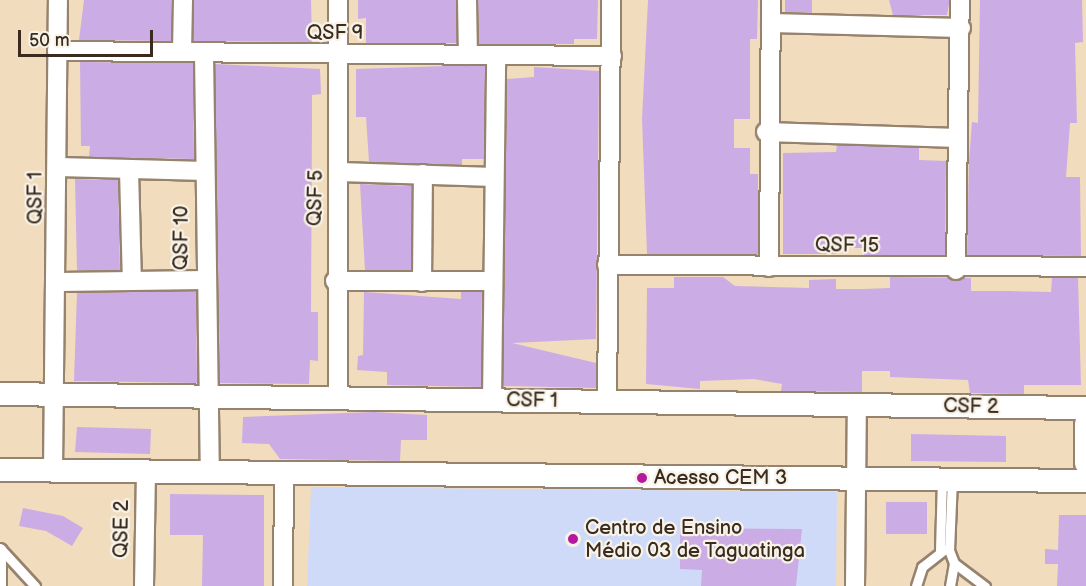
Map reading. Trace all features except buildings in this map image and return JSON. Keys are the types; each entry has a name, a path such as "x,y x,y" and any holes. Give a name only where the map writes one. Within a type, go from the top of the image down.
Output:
{"street":[{"name":"QSF 1","path":"53,471 57,395 58,0"},
{"path":"182,52 183,0"},
{"name":"QSF 5","path":"338,0 340,172 335,281 338,398"},
{"path":"467,0 468,55"},
{"path":"608,402 607,265 612,56 611,0"},
{"path":"769,267 766,132 771,0"},
{"path":"956,270 960,0"},
{"path":"771,23 961,28"},
{"name":"QSF 9","path":"57,51 612,56"},
{"name":"QSF 10","path":"58,282 205,280 204,53"},
{"path":"492,400 496,56"},
{"path":"766,132 958,138"},
{"path":"59,167 205,171"},
{"path":"129,170 132,281"},
{"path":"340,172 494,177"},
{"path":"422,282 423,174"},
{"name":"QSF 15","path":"607,265 956,270 1086,267"},
{"path":"205,280 206,396 210,471"},
{"path":"335,281 493,280"},
{"name":"CSF 1","path":"0,394 857,405"},
{"path":"855,586 857,405"},
{"name":"CSF 2","path":"857,405 1086,408"},
{"path":"1086,424 1086,463"},
{"path":"0,470 284,471 592,478 855,476 1086,481"},
{"path":"283,586 284,471"},
{"name":"QSE 2","path":"144,586 146,472"}],"lane":[{"path":"947,478 945,550 954,563 985,586"},
{"path":"0,548 1,586"},
{"path":"0,548 35,586"},
{"path":"916,586 922,567 945,550"},
{"path":"950,586 954,563"}],"shaded area":[{"name":"Centro de Ensino Médio 03 de Taguatinga","path":"311,487 837,492 836,586 307,586"}],"place":[{"name":"Acesso CEM 3","path":"642,478"},
{"name":"Centro de Ensino Médio 03 de Taguatinga","path":"573,539"}]}
